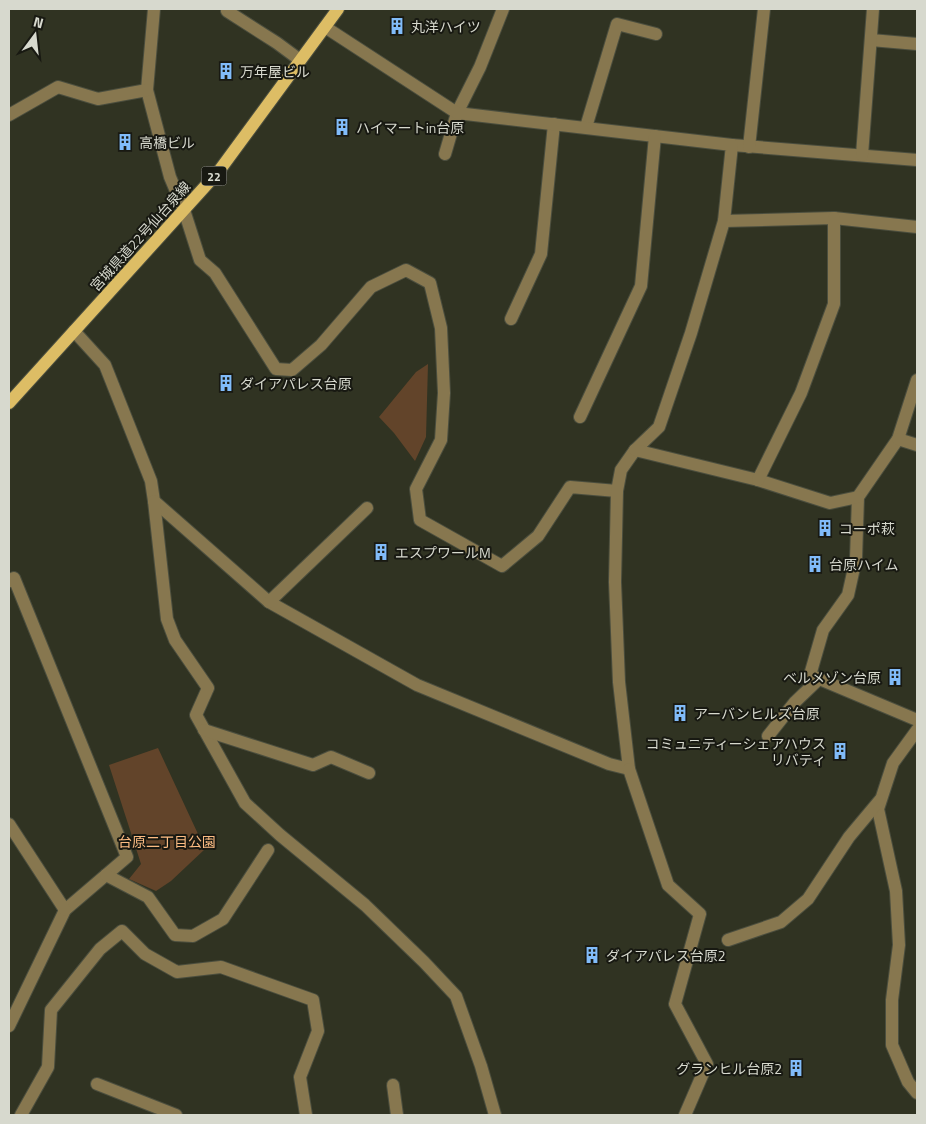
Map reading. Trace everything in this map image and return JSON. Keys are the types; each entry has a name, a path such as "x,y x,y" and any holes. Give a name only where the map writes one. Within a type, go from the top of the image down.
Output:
{"main road":[{"name":"宮城県道22号仙台泉線","path":"9,404 219,171 338,9"}],"street":[{"path":"154,9 147,90 170,177 184,210 200,260 215,273 276,369 292,370 321,344 371,287 406,270 430,284 441,328 444,393 441,440 416,489 420,520 502,566 538,536 570,487 617,491"},
{"path":"445,154 457,113 480,67 503,9"},
{"path":"749,147 764,9"},
{"path":"862,155 873,9"},
{"path":"227,11 300,60"},
{"path":"586,127 617,24 656,34"},
{"path":"326,27 457,113 749,147 917,160"},
{"path":"871,40 917,44"},
{"path":"9,115 58,88 98,98 147,90"},
{"path":"511,319 541,254 554,124"},
{"path":"580,417 640,286 655,136"},
{"path":"685,1115 707,1064 675,1004 700,914 668,885 629,769 620,682 615,582 617,491 621,470 635,450 659,427 691,333 724,221 732,145"},
{"path":"724,221 834,218 917,227"},
{"path":"758,480 801,392 834,304 834,218"},
{"path":"74,331 104,365 151,481 167,619 175,640 208,688 196,715 204,730 245,803 280,835 365,905 456,996 481,1066 495,1115"},
{"path":"917,380 898,438 858,497 856,559 848,595 823,630 810,675 917,720"},
{"path":"898,438 917,445"},
{"path":"635,450 758,480 830,503 858,497"},
{"path":"154,501 269,602 417,685 609,764 629,769"},
{"path":"269,602 367,508"},
{"path":"9,581 14,578 127,857 65,910 9,1026"},
{"path":"768,736 795,702 819,679"},
{"path":"204,730 313,765 331,757 369,773"},
{"path":"917,730 893,763 878,809 896,891 899,945 892,1000 892,1045 908,1082 917,1093"},
{"path":"728,940 781,922 808,899 848,837 882,798"},
{"path":"9,824 65,910"},
{"path":"106,876 148,897 175,935 193,936 223,919 268,850"},
{"path":"21,1115 48,1067 51,1010 100,949 122,931 145,954 177,972 221,967 313,1000 318,1031 300,1077 306,1115"},
{"path":"97,1084 176,1115"},
{"path":"393,1085 397,1115"}],"green space":[{"path":"428,364 426,437 415,461 379,417 416,372"},
{"name":"台原二丁目公園","path":"158,748 205,849 171,881 156,891 129,879 141,864 109,765"}],"place":[{"name":"丸洋ハイツ","path":"397,26"},
{"name":"万年屋ビル","path":"226,71"},
{"name":"ハイマートin台原","path":"342,127"},
{"name":"高橋ビル","path":"125,142"},
{"name":"ダイアパレス台原","path":"226,383"},
{"name":"コーポ萩","path":"825,528"},
{"name":"エスプワールM","path":"381,552"},
{"name":"台原ハイム","path":"815,564"},
{"name":"ベルメゾン台原","path":"895,677"},
{"name":"アーバンヒルズ台原","path":"680,713"},
{"name":"コミュニティーシェアハウス リバティ","path":"840,751"},
{"name":"ダイアパレス台原2","path":"592,955"},
{"name":"グランヒル台原2","path":"796,1068"}]}
